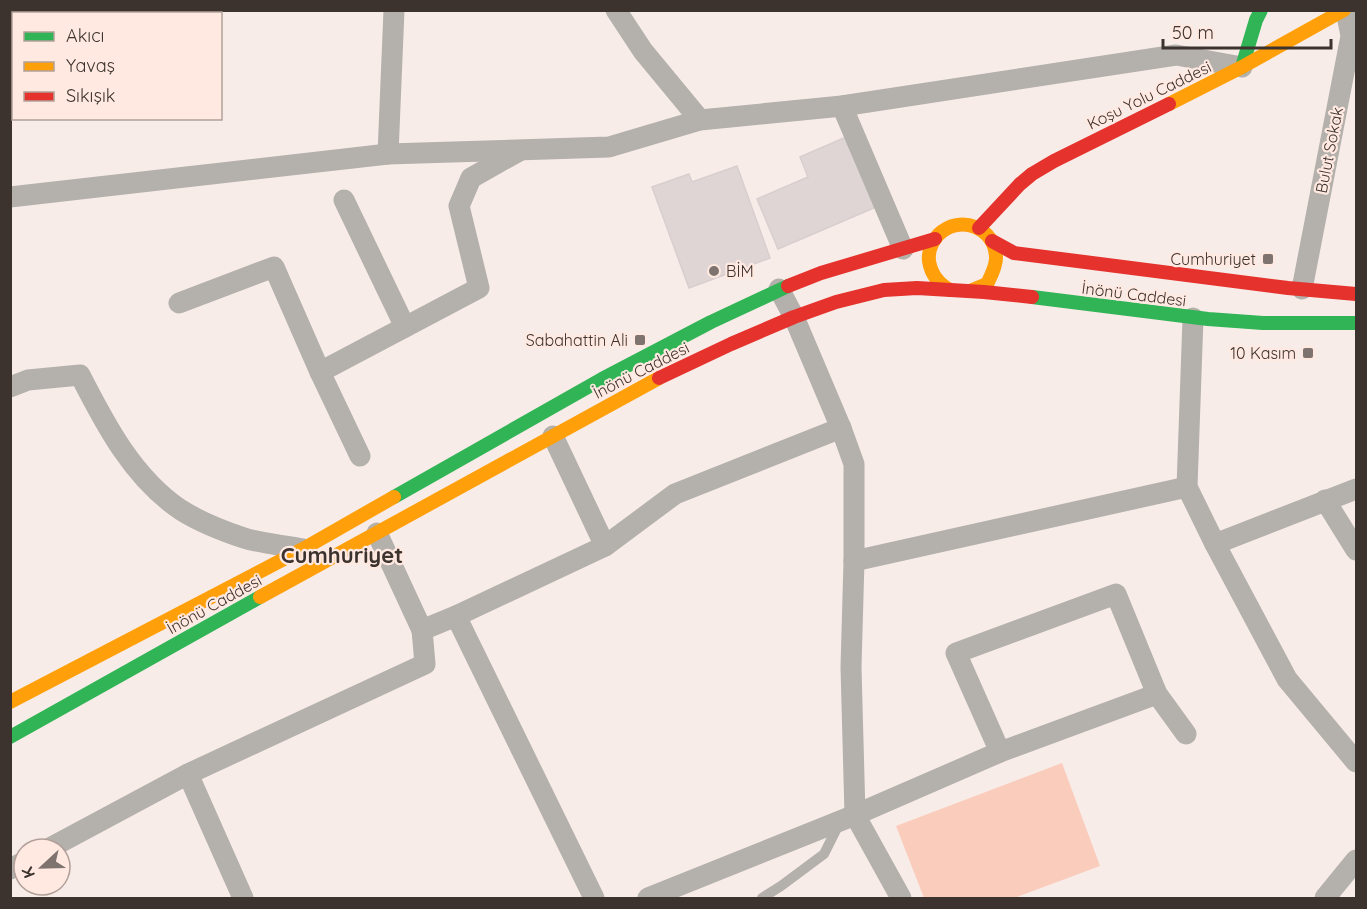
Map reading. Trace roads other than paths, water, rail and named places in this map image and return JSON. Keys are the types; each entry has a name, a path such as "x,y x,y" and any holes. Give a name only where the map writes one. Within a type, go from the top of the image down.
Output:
{"main road":[{"path":"1242,67 1261,10"},
{"path":"1310,13 1340,13"},
{"name":"Koşu Yolu Caddesi","path":"979,228 1020,184 1054,160 1242,67 1340,13"},
{"path":"950,290 940,284 933,273 929,261 929,248 942,232 952,226 962,224 979,228 992,241 996,255 995,265 987,284 970,291"},
{"name":"İnönü Caddesi","path":"10,702 303,549 602,379 711,322 821,273 935,239"},
{"name":"İnönü Caddesi","path":"992,241 1014,253 1356,294"},
{"name":"İnönü Caddesi","path":"10,737 670,372 794,317 836,302 884,290 917,288 970,291 1193,318 1263,323 1356,323"}],"street":[{"path":"388,154 394,10"},
{"path":"616,10 643,51 700,120"},
{"name":"Bulut Sokak","path":"1302,289 1352,36 1340,13"},
{"path":"10,197 388,154 609,147 700,120 842,106 1176,55 1242,67"},
{"path":"842,106 903,249"},
{"path":"320,372 479,288 459,206 471,178 521,149"},
{"path":"344,200 405,327"},
{"path":"179,303 274,267 360,456"},
{"path":"780,290 794,317 854,464 848,818 901,898"},
{"path":"1193,318 1187,487 1287,679 1356,762"},
{"path":"10,387 28,380 80,375 100,413 132,463 156,490 182,510 216,527 247,538 303,549"},
{"path":"422,630 605,546 675,494 841,429"},
{"path":"553,436 605,546"},
{"path":"854,561 1187,487"},
{"path":"1215,544 1356,489"},
{"path":"1326,500 1356,550"},
{"path":"70,837 188,774 425,664 422,630 377,533"},
{"path":"1000,752 956,652 1116,594 1156,694 1186,734"},
{"path":"456,616 594,898"},
{"path":"648,898 848,818 1000,752 1156,694"},
{"path":"188,774 243,898"},
{"path":"1325,898 1356,860"}],"lane":[{"path":"762,898 825,854 848,818"}],"place":[{"name":"Cumhuriyet","path":"1268,259"},
{"name":"BİM","path":"714,271"},
{"name":"Sabahattin Ali","path":"640,340"},
{"name":"10 Kasım","path":"1308,353"}],"district":[{"name":"Cumhuriyet","path":"342,555"}]}
